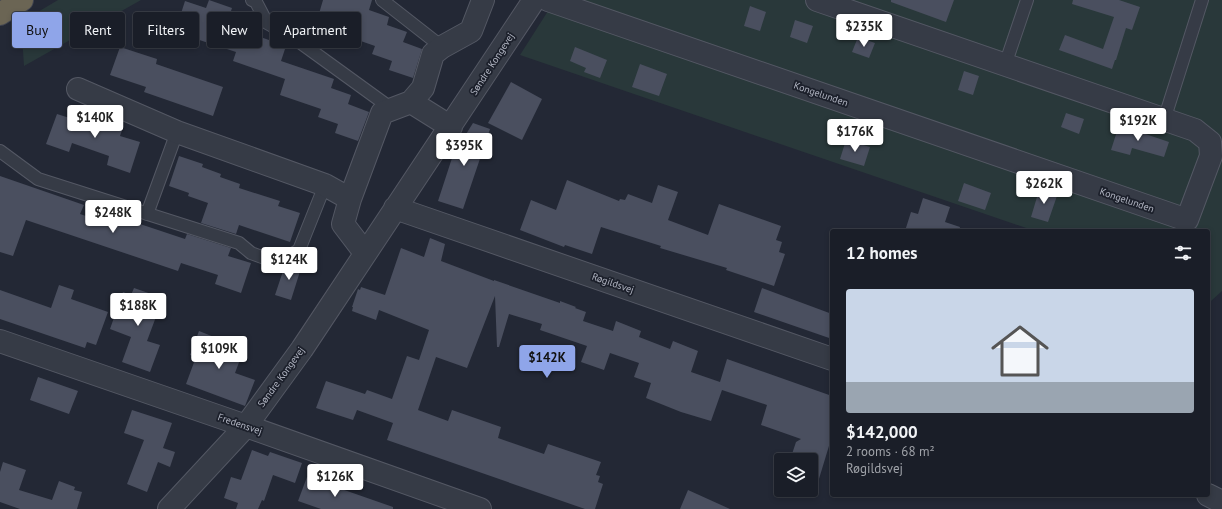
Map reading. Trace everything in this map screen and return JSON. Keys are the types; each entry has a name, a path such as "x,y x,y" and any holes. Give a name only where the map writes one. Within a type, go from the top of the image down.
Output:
{"highway":[{"path":"0,14 22,0"}],"street":[{"path":"365,253 343,224 350,199 382,113 402,105 423,88 433,54 442,47 471,31 484,0"},
{"name":"Søndre Kongevej","path":"169,509 246,426 302,349 534,0"},
{"name":"Kongelunden","path":"548,0 1187,220 1211,156 1210,142 1195,130 1005,65 850,5 817,0"},
{"path":"78,89 176,132 325,185 350,199"},
{"path":"402,105 451,127"},
{"name":"Røgildsvej","path":"395,208 830,358"},
{"name":"Fredensvej","path":"0,341 480,509"},
{"path":"1210,496 1222,502"}],"lane":[{"path":"252,0 256,2 267,23 402,105"},
{"path":"382,0 442,47"},
{"path":"1005,65 1027,0"},
{"path":"1164,120 1202,0"},
{"path":"147,214 176,132"},
{"path":"0,151 38,179 239,243 251,253 278,263 299,250 325,185"}],"shaded area":[{"path":"58,0 141,0 120,12 70,12 70,40 62,45 62,12 38,12"},
{"path":"555,0 1222,0 1222,291 1210,300 1210,229 1029,229 520,55"},
{"path":"23,48 56,48 24,66"}],"building":[{"path":"209,0 232,8 231,12 207,12 207,42 199,40 199,12 181,12 185,1 206,8"},
{"path":"323,0 372,0 369,10 389,17 387,25 407,32 403,42 422,49 413,78 389,70 392,61 372,54 375,46 361,41 361,12 319,12"},
{"path":"891,0 954,0 946,22 891,2"},
{"path":"1073,0 1119,0 1140,7 1132,30 1126,28 1112,69 1059,50 1065,35 1103,49 1114,17 1072,4"},
{"path":"750,6 766,12 760,31 744,26"},
{"path":"795,20 813,26 807,43 790,37"},
{"path":"858,37 875,43 869,58 852,52"},
{"path":"262,38 270,40 270,48 285,48 281,61 334,79 331,88 351,95 348,104 369,112 358,141 335,133 338,124 318,117 321,109 280,95 285,79 233,61 236,52 224,48 262,48"},
{"path":"575,47 607,60 600,78 584,72 586,68 570,61"},
{"path":"120,48 123,48 157,59 156,64 223,87 213,116 144,92 146,87 110,75"},
{"path":"640,64 667,74 659,96 632,87"},
{"path":"964,71 979,76 973,95 958,90"},
{"path":"511,82 542,99 522,140 488,123"},
{"path":"79,112 123,127 120,136 140,142 130,173 107,165 109,156 72,143 69,152 46,144 57,114 76,120"},
{"path":"1066,113 1084,119 1079,134 1061,127"},
{"path":"473,123 490,129 463,209 438,201 453,155"},
{"path":"1119,125 1169,142 1164,157 1132,148 1130,155 1111,150"},
{"path":"846,140 870,147 864,166 840,159"},
{"path":"179,156 203,164 202,167 221,174 220,177 240,184 239,188 280,201 278,206 300,213 290,242 239,225 236,234 201,223 208,203 188,196 189,193 169,186"},
{"path":"0,176 84,205 80,214 110,224 113,215 185,239 187,234 231,248 228,256 251,263 241,293 215,284 218,275 181,263 178,271 26,220 13,256 0,252"},
{"path":"567,180 619,201 620,199 625,200 628,194 652,203 658,185 678,192 668,220 708,235 719,204 781,226 776,240 782,242 779,252 785,254 774,286 726,270 727,268 660,248 661,246 601,227 592,254 565,245 564,247 520,230 531,200 556,210"},
{"path":"964,183 991,193 985,210 958,201"},
{"path":"1040,187 1058,193 1048,222 1031,217"},
{"path":"923,198 950,207 945,222 960,227 960,229 906,229 911,212 918,214"},
{"path":"430,238 445,244 441,261 494,281 576,307 575,308 586,312 583,321 613,331 616,321 641,331 639,337 670,349 673,341 698,351 691,372 720,382 727,359 830,395 830,443 818,482 818,453 792,453 796,442 801,439 761,425 767,405 722,390 711,421 681,412 646,398 651,383 634,377 639,363 610,353 604,370 581,362 587,346 540,330 542,324 509,314 499,347 497,347 495,296 467,368 436,357 418,410 448,421 452,410 501,427 498,438 544,454 548,444 601,462 596,475 600,476 598,482 603,484 595,509 585,509 387,440 393,423 357,410 353,420 316,408 326,381 365,394 367,390 392,399 407,356 419,360 429,330 379,310 376,320 352,311 358,289 360,290 361,287 385,295 401,248 424,257"},
{"path":"293,262 302,265 291,300 275,295 284,268"},
{"path":"59,285 74,290 71,299 108,312 96,345 87,342 85,348 0,319 0,290 51,308"},
{"path":"134,288 163,298 147,341 160,345 150,372 122,362 131,337 110,329 123,292 131,295"},
{"path":"762,288 830,313 830,338 754,312"},
{"path":"199,331 244,349 235,373 255,380 245,406 186,384 196,357 190,355"},
{"path":"38,377 78,391 69,414 30,400"},
{"path":"132,410 172,423 163,448 175,452 170,467 158,462 147,492 127,484 144,440 124,433"},
{"path":"252,450 268,456 270,452 302,463 295,483 273,475 264,501 262,500 258,509 236,509 238,503 224,498 231,477 241,480"},
{"path":"3,462 26,470 19,490 52,500 59,481 75,487 74,490 82,492 77,509 20,509 0,502 0,472"},
{"path":"307,477 393,507 393,509 321,509 298,501"},
{"path":"688,490 730,509 680,509"}]}
